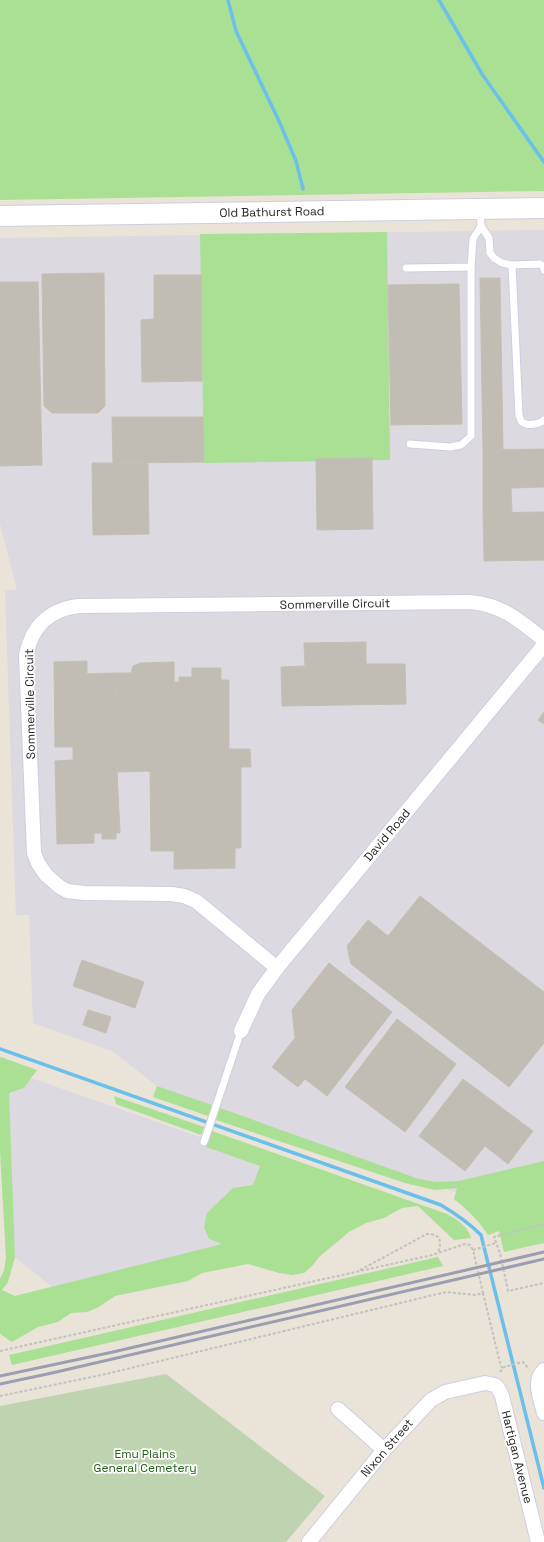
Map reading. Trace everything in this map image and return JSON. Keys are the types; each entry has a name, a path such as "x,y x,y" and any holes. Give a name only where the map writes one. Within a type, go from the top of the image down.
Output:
{"main road":[{"name":"Old Bathurst Road","path":"0,216 480,218 544,208"}],"street":[{"name":"Sommerville Circuit","path":"277,968 196,901 172,894 75,893 52,882 42,870 34,853 26,655 29,644 39,626 47,618 61,610 79,606 470,602 494,606 504,610 544,640"},
{"name":"David Road","path":"240,1031 258,994 277,968 544,645"},
{"path":"544,1370 539,1377 538,1386 544,1413"},
{"name":"Nixon Street","path":"309,1542 384,1450 424,1406 438,1395 485,1383"},
{"name":"Hartigan Avenue","path":"485,1383 495,1385 502,1396 538,1542"},
{"path":"338,1409 384,1450"}],"lane":[{"path":"480,218 489,238 490,253 494,258 502,263 512,265 540,264 543,266 544,270"},
{"path":"410,444 456,446 461,445 471,436 471,267 473,239 480,218"},
{"path":"512,265 519,415 521,421 524,423 537,424 544,420"},
{"path":"406,268 471,267"},
{"path":"204,1142 240,1031"}],"path":[{"path":"544,1224 494,1237 508,1290 544,1283"},
{"path":"357,1272 427,1234 432,1234 440,1239 441,1243 438,1253"},
{"path":"473,1250 496,1243"},
{"path":"0,1351 357,1272 438,1253 465,1244 470,1245 473,1250 500,1363 503,1367 523,1362"},
{"path":"0,1396 106,1374 446,1292 476,1295 483,1293"}],"shaded area":[{"path":"544,230 544,1178 466,1196 157,1086 112,1051 33,1023 29,915 16,915 5,590 17,590 0,524 0,238"},
{"path":"8,1070 404,1208 387,1210 57,1291 15,1257"}],"green space":[{"path":"0,0 544,0 544,191 0,200"},
{"path":"387,232 390,460 204,463 200,234"},
{"path":"1,1057 37,1070 24,1088 9,1093 15,1257 8,1282 2,1290 15,1296 222,1244 209,1239 204,1227 207,1213 233,1188 253,1185 260,1166 206,1147 212,1131 447,1214 465,1227 471,1238 454,1240 418,1206 402,1208 384,1218 366,1223 349,1232 319,1257 304,1273 292,1275 279,1273 248,1264 202,1273 188,1281 115,1296 97,1308 87,1312 71,1313 58,1322 38,1327 12,1342 0,1334 0,1279 4,1270 6,1258 0,1151"},
{"path":"157,1086 212,1105 208,1116 153,1097"},
{"path":"114,1096 204,1127 201,1135 116,1104"},
{"path":"220,1108 419,1179 436,1182 459,1181 544,1161 544,1243 504,1252 499,1231 488,1235 464,1207 454,1199 457,1188 435,1190 405,1183 216,1120"},
{"path":"438,1257 443,1266 12,1365 9,1355"},
{"name":"Emu Plains General Cemetery","path":"166,1374 325,1496 286,1542 0,1542 0,1406"}],"building":[{"path":"104,273 105,406 98,413 52,413 44,406 42,274"},
{"path":"154,275 201,275 202,381 142,382 141,320 154,319"},
{"path":"480,278 500,278 503,450 483,450"},
{"path":"0,282 38,282 42,465 0,466"},
{"path":"459,284 462,424 391,425 388,285"},
{"path":"112,417 203,417 204,462 113,463"},
{"path":"544,449 544,487 511,488 512,513 483,513 483,450"},
{"path":"372,458 373,529 317,530 316,459"},
{"path":"92,463 148,463 149,534 93,535"},
{"path":"544,512 544,560 484,561 483,513"},
{"path":"366,642 366,664 405,664 406,704 282,706 281,667 305,666 304,643"},
{"path":"87,661 87,674 116,673 117,772 120,833 116,833 116,839 102,839 102,833 94,833 94,843 57,844 55,761 73,760 73,747 55,747 54,662"},
{"path":"174,662 175,851 151,851 150,771 117,772 116,673 131,673 133,666 140,663"},
{"path":"192,668 221,668 221,680 229,680 229,749 250,749 251,767 241,767 241,848 235,848 235,868 174,869 174,682 179,682 179,677 192,677"},
{"path":"544,712 544,724 538,720"},
{"path":"420,896 544,992 544,1043 509,1087 351,964 347,946 368,920 388,936"},
{"path":"82,960 144,982 135,1008 73,986"},
{"path":"329,963 392,1012 327,1096 305,1079 298,1087 272,1067 295,1038 292,1010"},
{"path":"88,1010 111,1017 106,1033 83,1025"},
{"path":"397,1019 456,1064 405,1132 345,1087"},
{"path":"463,1079 533,1131 508,1164 485,1146 465,1171 419,1136"}],"waterway":[{"path":"228,0 236,31 279,121 296,161 303,189"},
{"path":"439,0 482,74 544,162"},
{"path":"0,1049 441,1205 467,1223 481,1235 544,1488"}],"railway":[{"path":"0,1376 113,1352 544,1252"},
{"path":"0,1384 544,1259"}]}
